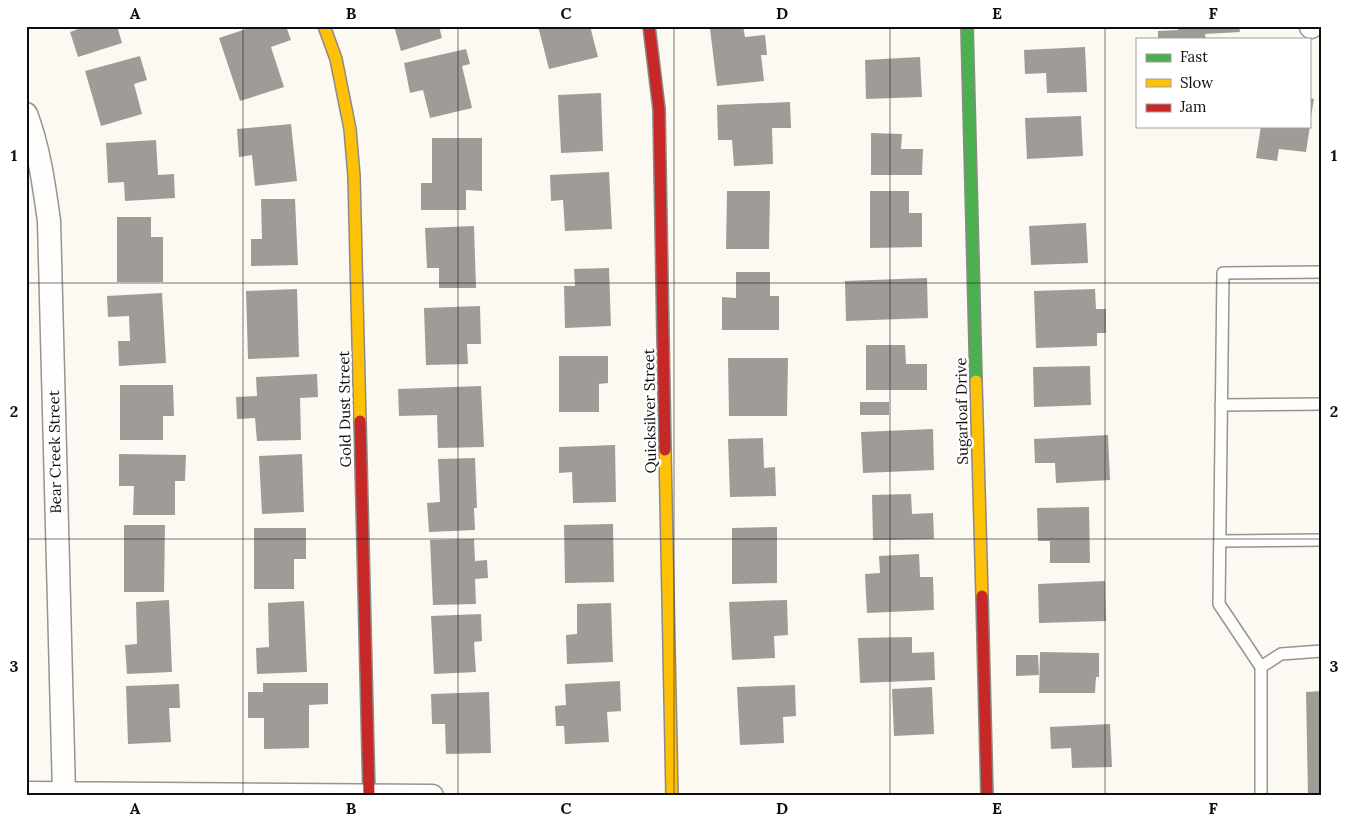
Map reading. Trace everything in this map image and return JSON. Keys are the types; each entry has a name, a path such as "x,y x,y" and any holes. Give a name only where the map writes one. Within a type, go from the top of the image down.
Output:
{"street":[{"name":"Gold Dust Street","path":"324,26 336,59 350,129 354,176 369,795"},
{"name":"Quicksilver Street","path":"649,26 658,109 672,796"},
{"name":"Sugarloaf Drive","path":"967,26 987,796"},
{"name":"Bear Creek Street","path":"26,114 32,129 49,221 64,793"},
{"path":"26,792 432,796"}],"lane":[{"path":"1261,796 1260,667 1219,604 1223,273 1322,272"},
{"path":"1221,405 1322,404"},
{"path":"1220,541 1322,540"},
{"path":"1260,667 1281,654 1322,651"}],"building":[{"path":"80,26 117,26 122,43 78,57 70,32 81,28"},
{"path":"255,26 286,26 291,40 271,47 284,87 240,101 219,38"},
{"path":"394,26 439,26 442,38 401,51"},
{"path":"538,26 590,26 598,57 549,69"},
{"path":"743,26 745,37 765,35 767,55 761,55 764,81 717,86 710,29"},
{"path":"1178,26 1239,26 1240,32 1205,34 1206,38 1158,38 1158,31 1178,30"},
{"path":"1085,47 1087,92 1047,93 1046,73 1025,74 1024,50"},
{"path":"466,49 470,64 462,66 472,108 430,118 423,90 410,93 404,63"},
{"path":"140,56 147,80 134,84 142,114 101,126 85,71"},
{"path":"920,57 922,97 866,99 865,60"},
{"path":"601,93 603,151 561,153 558,95"},
{"path":"1310,98 1314,99 1310,122"},
{"path":"790,102 791,128 772,128 773,164 734,166 732,140 718,140 717,105"},
{"path":"1081,116 1083,156 1027,159 1025,118"},
{"path":"291,124 297,181 255,186 252,155 239,157 237,129"},
{"path":"1261,128 1310,128 1306,152 1279,149 1277,161 1256,158"},
{"path":"871,133 902,134 901,149 923,149 922,175 871,175"},
{"path":"432,138 482,138 482,191 466,190 466,210 421,210 421,183 432,183"},
{"path":"156,140 158,175 174,174 175,198 125,201 124,182 108,183 106,143"},
{"path":"609,172 612,229 565,231 563,200 551,201 550,175"},
{"path":"727,191 770,191 769,249 726,249"},
{"path":"870,191 909,191 909,213 922,213 922,247 870,248"},
{"path":"261,199 295,199 298,265 251,266 251,239 262,239"},
{"path":"117,217 151,217 151,237 163,237 163,282 117,282"},
{"path":"1086,223 1088,263 1031,265 1029,226"},
{"path":"474,226 476,288 439,288 439,268 427,268 425,228"},
{"path":"609,268 611,326 565,328 564,286 575,286 574,269"},
{"path":"736,272 770,272 770,296 779,296 779,330 722,330 722,297 736,298"},
{"path":"927,278 928,318 846,321 845,281"},
{"path":"297,289 299,357 248,359 246,291"},
{"path":"1095,289 1096,309 1106,309 1106,333 1097,333 1097,346 1036,348 1034,291"},
{"path":"162,293 166,363 119,366 118,341 130,341 129,316 108,317 107,296"},
{"path":"480,306 481,344 467,344 468,364 426,365 424,308"},
{"path":"866,345 905,345 906,364 927,364 927,390 866,390"},
{"path":"559,356 608,356 608,383 599,384 599,412 559,412"},
{"path":"728,358 788,358 787,416 729,416"},
{"path":"1090,366 1091,405 1034,407 1033,367"},
{"path":"317,374 318,397 300,398 301,440 257,441 255,418 237,419 236,397 257,396 256,377"},
{"path":"120,385 173,385 174,416 163,416 163,440 120,440"},
{"path":"481,386 484,447 438,448 437,415 399,416 398,389"},
{"path":"860,402 889,402 889,415 860,415"},
{"path":"933,429 934,470 863,473 861,432"},
{"path":"1108,435 1110,480 1056,483 1055,463 1035,463 1034,439"},
{"path":"763,438 764,468 775,467 776,496 730,497 728,439"},
{"path":"615,445 616,502 573,503 572,472 559,473 559,447"},
{"path":"119,454 186,455 185,481 175,481 175,515 133,515 134,486 119,486"},
{"path":"302,454 304,512 262,514 259,456"},
{"path":"475,458 477,508 474,508 475,530 429,532 427,503 440,502 438,459"},
{"path":"911,494 912,514 933,513 934,539 873,540 872,495"},
{"path":"1089,507 1090,563 1050,563 1050,541 1038,541 1037,508"},
{"path":"613,524 614,582 565,583 564,525"},
{"path":"124,525 165,525 164,592 124,592"},
{"path":"777,527 777,583 732,584 732,528"},
{"path":"254,528 306,528 306,559 294,559 294,589 254,589"},
{"path":"474,539 475,561 487,560 488,578 475,579 476,604 433,605 430,540"},
{"path":"919,554 920,577 933,577 934,610 867,613 865,574 880,573 879,556"},
{"path":"1105,581 1106,621 1039,623 1038,584"},
{"path":"169,600 172,672 127,674 125,645 137,644 136,602"},
{"path":"787,600 788,635 774,636 775,658 732,660 729,602"},
{"path":"304,601 307,672 257,674 256,648 269,647 268,603"},
{"path":"611,603 613,662 567,664 566,635 577,634 577,604"},
{"path":"481,614 482,641 474,642 476,672 434,674 431,616"},
{"path":"912,637 912,653 934,652 935,680 860,683 858,638"},
{"path":"1040,652 1099,653 1099,677 1096,677 1095,693 1039,693"},
{"path":"1016,655 1038,655 1039,675 1016,676"},
{"path":"620,681 621,711 607,712 609,742 565,744 564,726 556,726 555,706 566,705 565,684"},
{"path":"263,683 328,683 328,704 309,705 309,748 264,749 264,718 248,718 248,692 263,692"},
{"path":"179,684 180,708 169,708 171,742 128,744 126,686"},
{"path":"795,685 796,716 783,717 784,743 740,745 737,687"},
{"path":"932,687 934,734 894,736 892,689"},
{"path":"1322,691 1322,796 1308,796 1306,692"},
{"path":"489,692 491,753 446,754 445,724 432,724 431,694"},
{"path":"1110,724 1112,767 1072,768 1071,748 1051,749 1050,727"}],"traffic: fast":[{"path":"967,26 976,381"}],"traffic: slow":[{"path":"324,26 336,59 350,129 354,176 360,421"},
{"path":"976,381 982,596"},
{"path":"665,450 672,796"}],"traffic: jam":[{"path":"649,26 659,109 665,450"},
{"path":"360,421 369,795"},
{"path":"982,596 987,796"}]}
